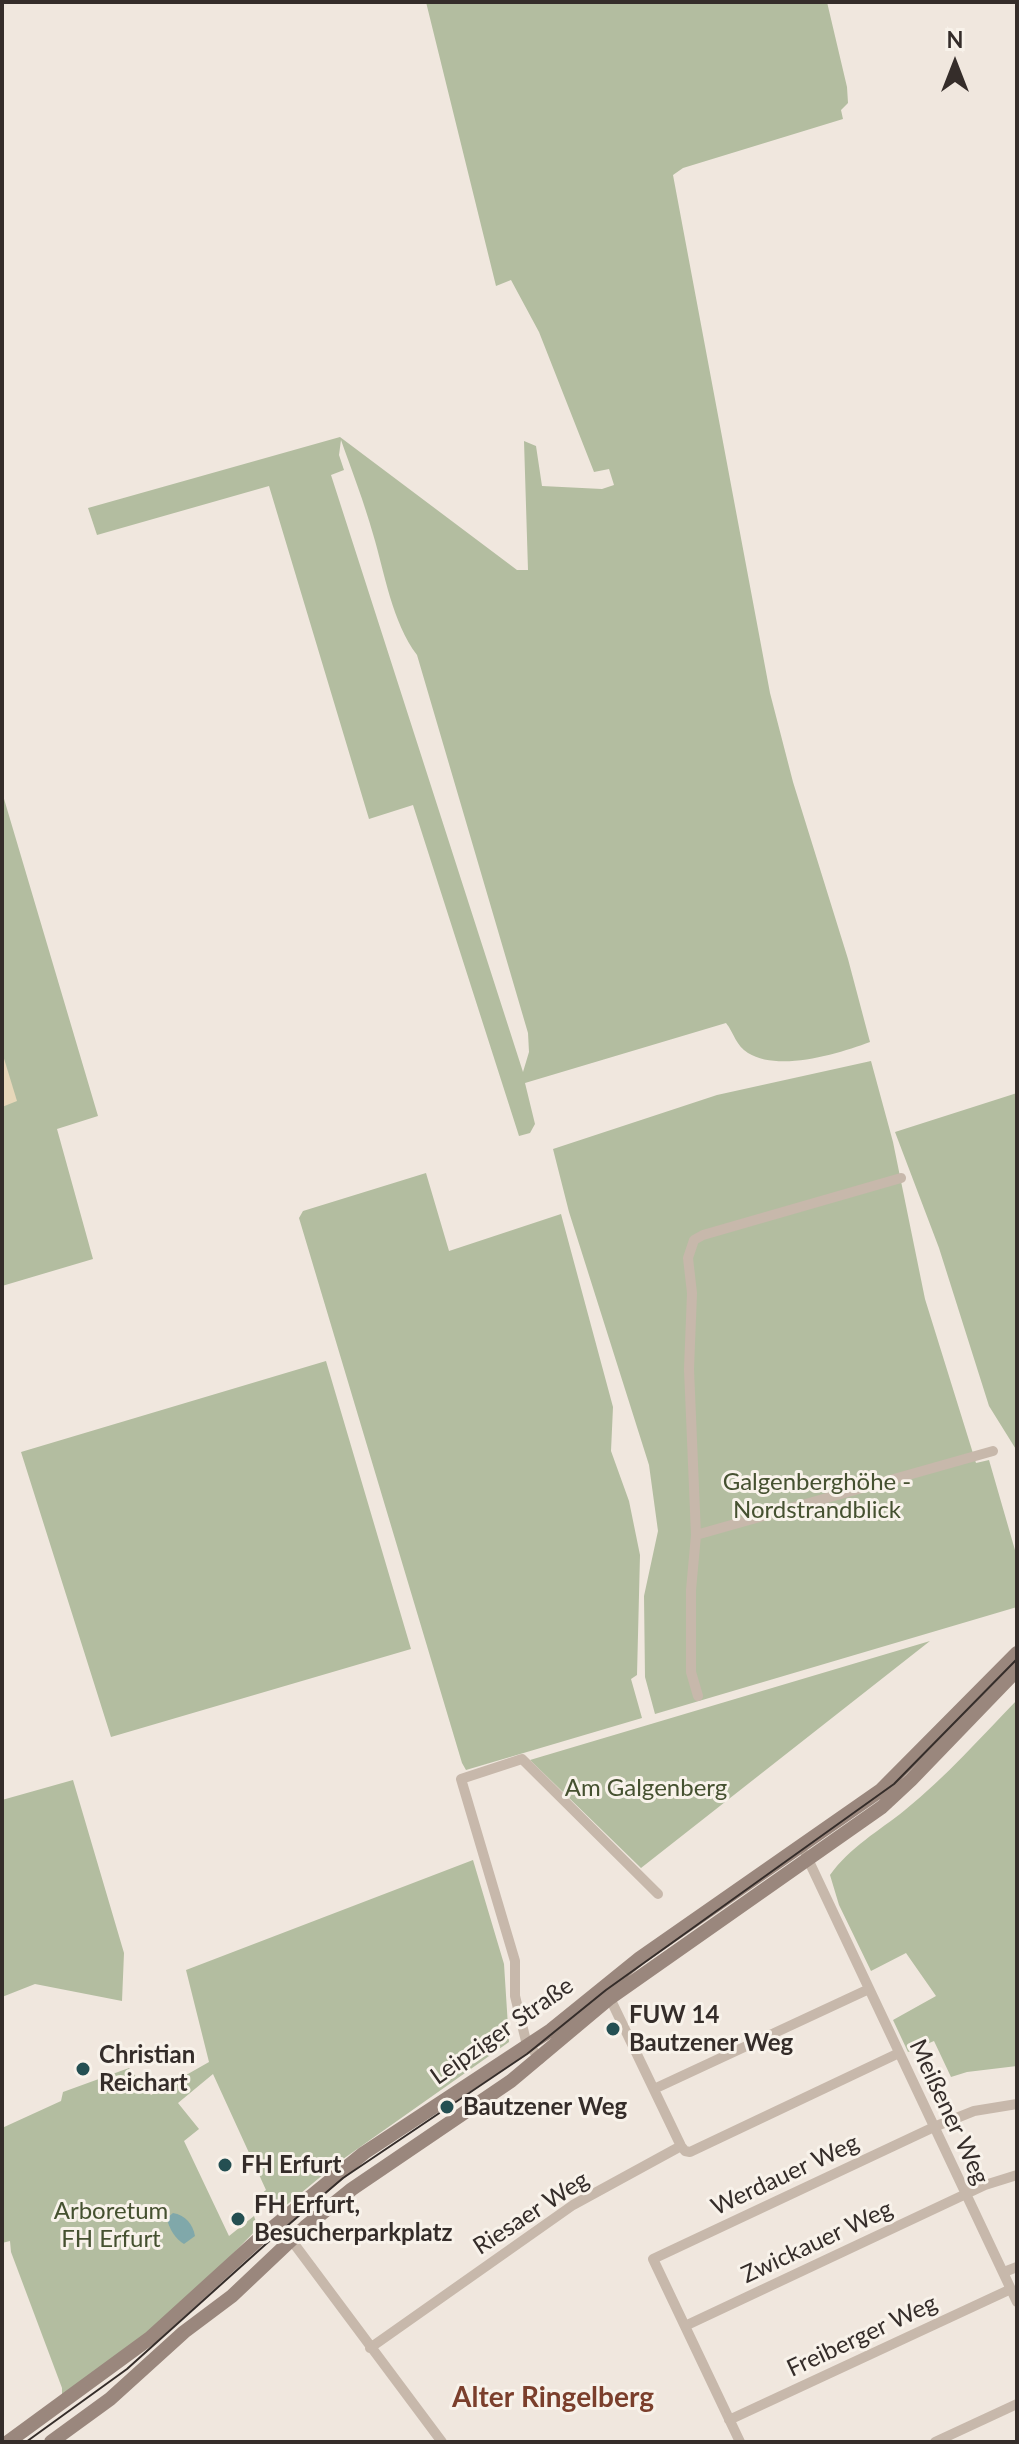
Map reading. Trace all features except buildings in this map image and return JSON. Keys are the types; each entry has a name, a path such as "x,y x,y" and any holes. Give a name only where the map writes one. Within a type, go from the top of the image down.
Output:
{"main road":[{"name":"Leipziger Straße","path":"8,2442 150,2338 276,2225 364,2153 529,2045 804,1852 903,1770 1017,1653"},
{"name":"Leipziger Straße","path":"804,1852 882,1807 1017,1670"},
{"name":"Leipziger Straße","path":"51,2442 110,2399 352,2189 540,2059 607,1991"},
{"path":"276,2225 292,2241"}],"street":[{"path":"698,1696 691,1672 691,1590 696,1535 689,1369 692,1293 688,1258 694,1240 901,1178"},
{"path":"696,1535 993,1451"},
{"path":"540,2059 529,2045 515,1996 515,1961 461,1779 522,1759 658,1894"},
{"name":"Meißener Weg","path":"804,1852 871,1993 881,2002 888,2016 887,2025 899,2053 1017,2302"},
{"path":"607,1991 683,2149"},
{"path":"654,2089 871,1993"},
{"name":"Riesaer Weg","path":"370,2348 573,2205 683,2149 690,2152 899,2053"},
{"name":"Werdauer Weg","path":"685,2326 653,2259 934,2127 974,2111 1017,2104"},
{"name":"Zwickauer Weg","path":"685,2326 966,2194 1017,2175"},
{"path":"292,2241 442,2442"},
{"path":"1004,2272 1017,2267"},
{"name":"Freiberger Weg","path":"729,2420 1011,2289"},
{"path":"685,2326 740,2442"},
{"path":"935,2442 1017,2404"}],"green space":[{"path":"426,2 827,2 847,87 848,103 841,110 843,119 683,168 673,175 770,693 793,782 848,959 870,1042 826,1056 776,1061 744,1050 726,1023 525,1083 535,1124 530,1133 519,1136 413,805 369,819 269,486 97,535 88,508 340,437 517,570 528,570 524,441 536,446 542,486 602,489 614,485 609,469 594,472 539,332 511,280 496,286","holes":["341,440 395,613 417,655 528,1033 529,1052 523,1072 331,475 344,470 339,455"]},
{"path":"2,792 98,1116 57,1129 93,1259 2,1286"},
{"name":"Galgenberghöhe - Nordstrandblick","path":"871,1061 893,1142 925,1299 976,1463 989,1460 1017,1557 1017,1607 655,1714 645,1677 644,1596 658,1531 649,1465 569,1212 553,1149 717,1095"},
{"path":"1017,1093 1017,1451 989,1406 939,1248 895,1132"},
{"path":"426,1173 449,1251 561,1214 613,1407 611,1451 629,1501 640,1555 637,1675 631,1679 642,1718 466,1770 299,1218 303,1211"},
{"path":"326,1361 411,1649 111,1737 21,1452"},
{"name":"Am Galgenberg","path":"930,1641 641,1868 530,1760"},
{"path":"1017,1700 1017,2066 951,2077 934,2041 908,2052 893,2020 936,1996 906,1953 871,1971 839,1905 830,1875 856,1848 935,1784"},
{"path":"73,1780 124,1953 122,2001 35,1984 2,1997 2,1800"},
{"name":"Arboretum FH Erfurt","path":"473,1860 504,1964 509,2042 336,2164 283,2208 273,2207 260,2195 266,2190 213,2074 178,2103 199,2129 184,2141 229,2236 254,2216 258,2228 219,2268 136,2342 62,2396 62,2388 11,2252 10,2241 2,2243 2,2128 61,2101 63,2092 129,2068 151,2095 209,2062 186,1970"}],"sand":[{"path":"2,1052 17,1101 2,1107"}],"water":[{"path":"173,2213 185,2218 194,2232 195,2236 184,2244 169,2225 167,2218"}],"tram line":[{"path":"26,2442 127,2369 343,2178 527,2054 606,1990 894,1784 1017,1659"}],"place":[{"name":"FUW 14 Bautzener Weg","path":"613,2029"},
{"name":"Christian Reichart","path":"83,2069"},
{"name":"Bautzener Weg","path":"447,2107"},
{"name":"FH Erfurt","path":"225,2165"},
{"name":"FH Erfurt, Besucherparkplatz","path":"238,2219"}],"district":[{"name":"Alter Ringelberg","path":"553,2398"}]}
